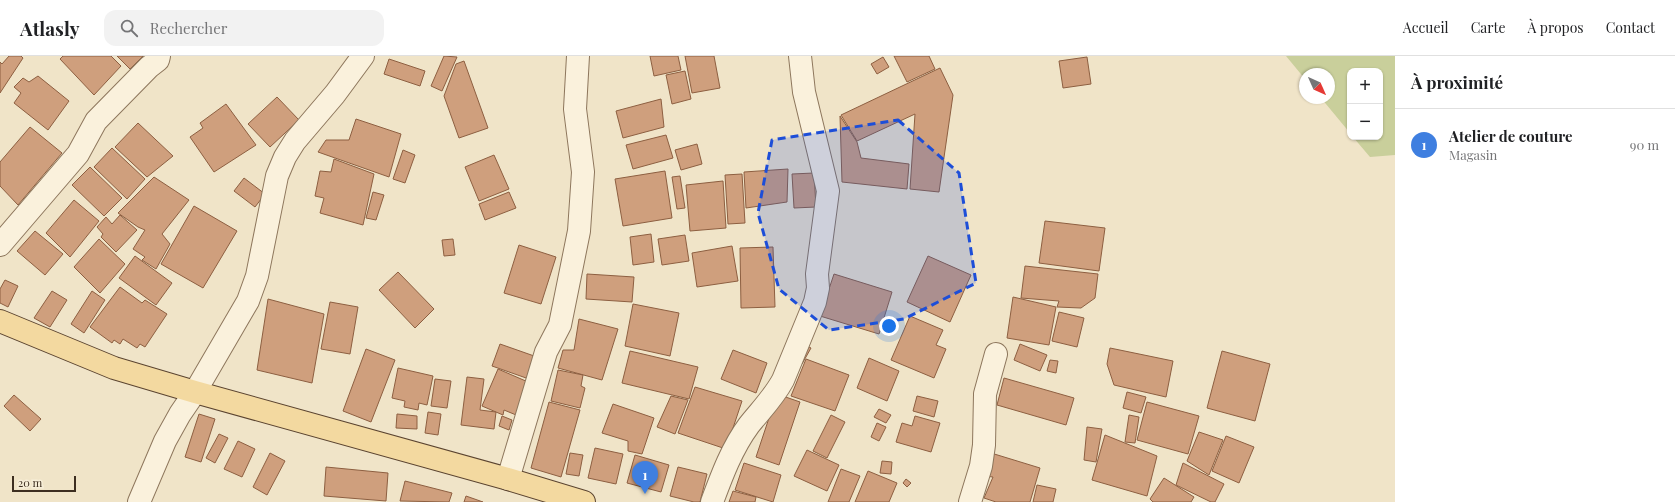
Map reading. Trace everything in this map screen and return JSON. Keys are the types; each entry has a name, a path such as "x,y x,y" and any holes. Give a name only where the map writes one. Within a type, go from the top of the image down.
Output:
{"main road":[{"path":"0,321 114,368 194,392 508,479 584,502"}],"street":[{"path":"0,246 78,154 96,121 149,67 158,60 159,56"},
{"path":"139,502 165,441 248,301 256,276 277,176 284,157 363,56"},
{"path":"508,479 546,352 560,325 579,231 583,172 575,109 578,56"},
{"path":"712,502 730,455 749,425 777,392 783,380 815,302 818,288 817,274 828,190 804,92 800,56"},
{"path":"970,502 981,466 984,445 985,394 996,354"}],"highlighted area":[{"path":"898,120 959,173 976,283 904,319 829,330 779,289 758,213 772,140"}],"green space":[{"path":"1286,56 1395,56 1395,155 1370,157 1356,140 1383,140 1383,68 1347,68 1347,129 1326,104 1335,104 1335,68 1299,68 1299,72"}],"building":[{"path":"9,56 21,56 23,58 0,93 0,62 2,64"},
{"path":"63,56 111,56 121,66 94,95 60,59"},
{"path":"117,56 143,56 130,69"},
{"path":"444,56 457,57 442,91 431,86"},
{"path":"650,56 678,56 681,70 654,76"},
{"path":"685,56 714,56 720,88 692,93"},
{"path":"894,56 929,56 935,69 907,82"},
{"path":"883,57 889,67 877,74 871,64"},
{"path":"1087,57 1091,84 1063,88 1059,61"},
{"path":"389,59 425,71 420,86 384,74"},
{"path":"464,61 488,128 459,138 444,96 456,64"},
{"path":"940,68 953,95 939,192 910,189 915,114 857,141 841,115"},
{"path":"685,71 691,99 672,104 666,75"},
{"path":"38,76 69,101 48,130 14,103 21,93 14,87 23,78 29,82"},
{"path":"277,97 299,120 270,147 248,124"},
{"path":"661,99 664,127 623,138 616,111"},
{"path":"226,104 256,145 214,172 190,137 203,128 200,123"},
{"path":"840,116 857,142 861,158 909,164 907,189 842,182"},
{"path":"356,119 401,134 389,177 318,152 326,140 349,140"},
{"path":"138,123 173,156 147,177 115,147"},
{"path":"30,127 62,153 18,205 0,186 0,162"},
{"path":"666,135 673,158 633,169 626,145"},
{"path":"697,144 702,164 681,170 675,150"},
{"path":"112,148 145,179 127,199 94,167"},
{"path":"403,150 415,155 405,183 393,179"},
{"path":"494,155 509,189 479,201 465,167"},
{"path":"334,159 374,174 363,225 320,213 324,198 315,196 320,171 331,172"},
{"path":"90,167 122,198 104,216 72,185"},
{"path":"788,169 787,202 746,208 744,172"},
{"path":"665,171 672,218 623,226 615,179"},
{"path":"814,173 816,207 794,208 792,174"},
{"path":"742,174 745,223 728,224 725,175"},
{"path":"680,176 685,208 677,209 672,177"},
{"path":"154,177 189,200 162,234 170,244 156,269 142,260 145,257 133,249 145,230 118,213"},
{"path":"244,178 265,194 255,207 234,191"},
{"path":"723,181 726,228 690,231 686,185"},
{"path":"373,192 384,195 376,220 366,218"},
{"path":"509,192 516,208 485,220 479,204"},
{"path":"74,200 99,221 70,257 46,233"},
{"path":"194,206 237,231 203,288 161,264"},
{"path":"120,215 137,230 116,252 101,237 103,234 97,227 106,217 112,224"},
{"path":"1045,221 1105,228 1099,271 1039,263"},
{"path":"35,231 63,254 45,275 17,251"},
{"path":"651,234 654,262 633,265 630,237"},
{"path":"685,235 689,261 662,265 658,239"},
{"path":"99,239 125,264 100,293 74,267"},
{"path":"453,239 455,255 444,256 442,240"},
{"path":"519,245 556,257 541,304 504,293"},
{"path":"732,246 738,281 697,287 692,253"},
{"path":"773,247 775,307 741,308 740,248"},
{"path":"135,256 172,283 156,305 119,278"},
{"path":"928,256 971,275 950,322 907,302"},
{"path":"1025,266 1098,274 1095,298 1081,308 1057,307 1059,301 1021,298"},
{"path":"398,272 434,309 415,328 379,290"},
{"path":"587,274 634,277 632,302 586,299"},
{"path":"834,274 892,292 879,334 820,316"},
{"path":"5,280 18,286 8,307 0,303 0,289"},
{"path":"120,287 142,303 145,300 167,314 145,347 140,344 137,348 123,339 120,344 114,340 112,343 90,327"},
{"path":"52,291 67,300 50,327 34,318"},
{"path":"92,291 105,300 84,333 71,324"},
{"path":"1013,297 1056,307 1049,345 1007,338"},
{"path":"268,299 324,314 312,383 257,370"},
{"path":"330,302 358,307 350,354 321,349"},
{"path":"633,304 679,313 670,356 625,346"},
{"path":"1059,312 1084,318 1077,347 1052,341"},
{"path":"910,316 943,330 936,345 946,349 934,378 891,360"},
{"path":"579,319 618,329 602,380 558,368 563,350 574,350"},
{"path":"500,344 537,357 529,379 492,366"},
{"path":"803,344 811,348 802,364 794,359"},
{"path":"1020,344 1047,355 1040,371 1014,360"},
{"path":"1110,348 1173,361 1166,397 1114,385 1107,364"},
{"path":"366,349 395,360 371,422 343,411"},
{"path":"733,350 767,363 756,393 721,379"},
{"path":"630,351 698,367 689,399 622,383"},
{"path":"1222,351 1270,364 1255,421 1207,408"},
{"path":"869,358 899,371 887,401 857,388"},
{"path":"806,359 849,375 835,411 791,396"},
{"path":"1050,360 1058,361 1056,373 1047,371"},
{"path":"398,368 433,376 427,405 419,403 418,410 404,407 405,401 392,398"},
{"path":"498,369 535,385 521,417 504,410 503,415 482,406"},
{"path":"558,370 583,375 581,386 585,388 580,408 551,401"},
{"path":"467,377 484,379 480,410 496,412 494,429 461,425"},
{"path":"1004,378 1074,398 1066,425 997,405"},
{"path":"435,379 451,381 447,408 431,406"},
{"path":"695,387 742,401 726,449 678,433"},
{"path":"1127,392 1146,397 1141,413 1123,408"},
{"path":"777,394 800,402 779,465 756,457"},
{"path":"14,395 41,419 30,431 4,406"},
{"path":"671,396 688,400 675,434 657,427"},
{"path":"917,396 938,401 934,417 913,411"},
{"path":"549,402 580,410 561,477 531,468"},
{"path":"1147,402 1199,416 1188,454 1137,440"},
{"path":"613,404 654,418 642,454 628,451 628,441 602,433"},
{"path":"879,409 891,415 886,423 874,417"},
{"path":"428,412 441,414 438,435 425,433"},
{"path":"199,414 215,419 201,462 185,457"},
{"path":"397,414 417,416 417,429 396,428"},
{"path":"831,415 845,422 827,458 813,451"},
{"path":"1129,415 1139,417 1135,443 1125,442"},
{"path":"502,416 512,420 509,430 499,426"},
{"path":"915,416 940,423 931,452 896,442 902,423 912,426"},
{"path":"877,423 886,427 879,441 871,437"},
{"path":"1087,427 1102,429 1096,462 1084,460"},
{"path":"1199,432 1223,440 1209,475 1187,461"},
{"path":"219,434 228,438 215,463 206,458"},
{"path":"1105,435 1157,456 1147,496 1092,480"},
{"path":"1226,436 1254,447 1239,483 1212,471"},
{"path":"238,441 255,449 242,477 224,469"},
{"path":"595,448 623,454 616,484 588,478"},
{"path":"807,450 839,465 827,491 794,476"},
{"path":"270,453 285,461 267,495 253,487"},
{"path":"570,453 583,455 579,476 566,474"},
{"path":"991,453 1040,468 1030,502 996,502 984,498 993,477 984,476"},
{"path":"635,455 669,465 661,492 627,483"},
{"path":"882,461 892,462 891,474 880,473"},
{"path":"744,463 781,475 773,502 735,490"},
{"path":"1183,463 1224,484 1215,502 1211,502 1176,485"},
{"path":"326,467 388,473 386,501 324,496"},
{"path":"678,467 707,474 700,502 670,496"},
{"path":"841,469 860,476 849,502 828,502"},
{"path":"868,471 897,483 889,502 855,502"},
{"path":"1164,478 1194,497 1191,502 1153,502 1150,499"},
{"path":"906,479 911,483 907,487 903,483"},
{"path":"405,481 452,493 449,502 400,501"},
{"path":"1037,485 1056,489 1053,502 1033,502"},
{"path":"733,491 756,497 755,502 729,502"},
{"path":"466,496 483,502 464,502"}],"place":[{"name":"Atelier de couture","path":"645,494"}]}
